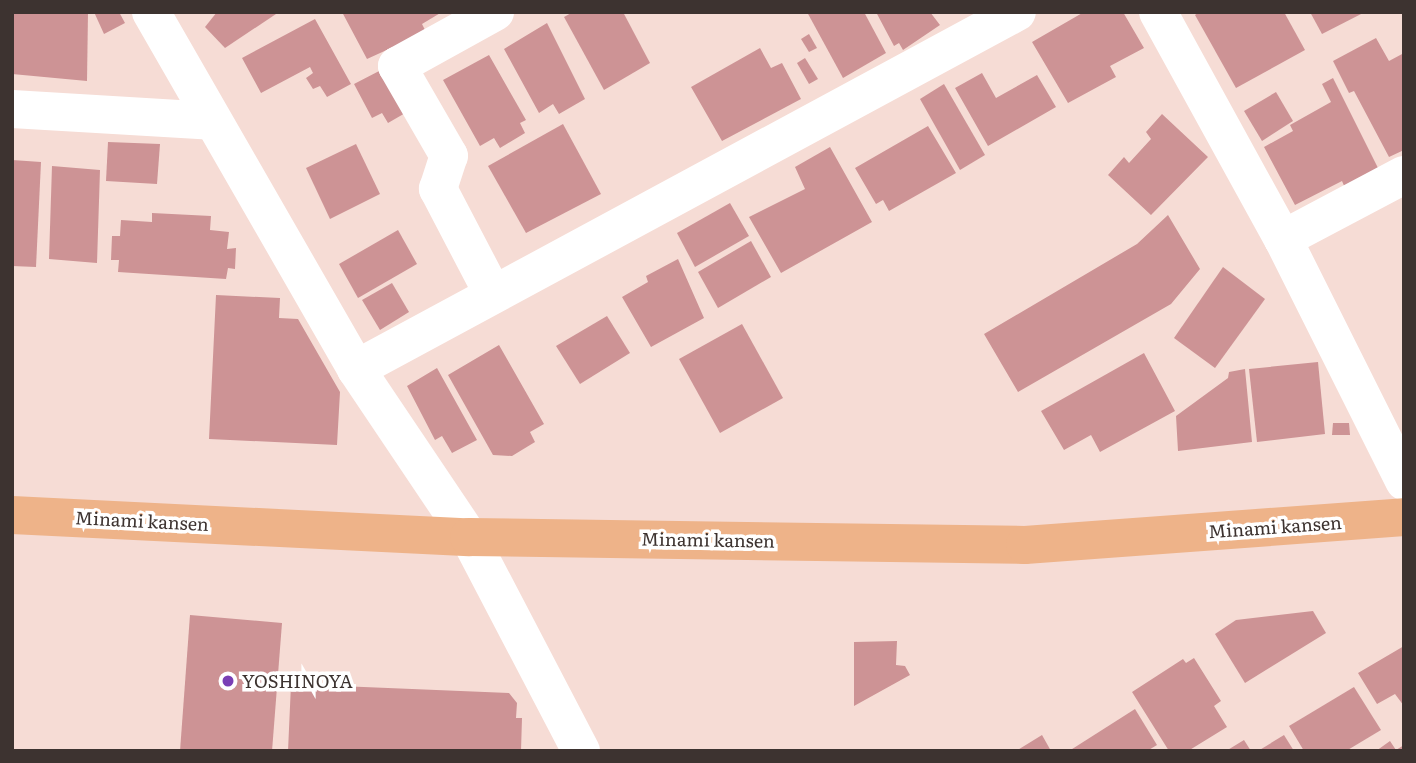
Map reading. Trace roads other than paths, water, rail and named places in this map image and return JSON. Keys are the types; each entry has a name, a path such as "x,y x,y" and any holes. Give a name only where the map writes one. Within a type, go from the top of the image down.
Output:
{"main road":[{"name":"Minami kansen","path":"12,515 469,537 1025,545 1404,517"}],"street":[{"path":"494,294 438,189 449,156 397,66 495,12"},
{"path":"356,369 1017,12"},
{"path":"1158,12 1283,240 1404,481"},
{"path":"156,15 212,121 356,369 469,537 581,751"},
{"path":"12,109 212,121"},
{"path":"1283,240 1404,175"}],"place":[{"name":"YOSHINOYA","path":"228,681"}]}
